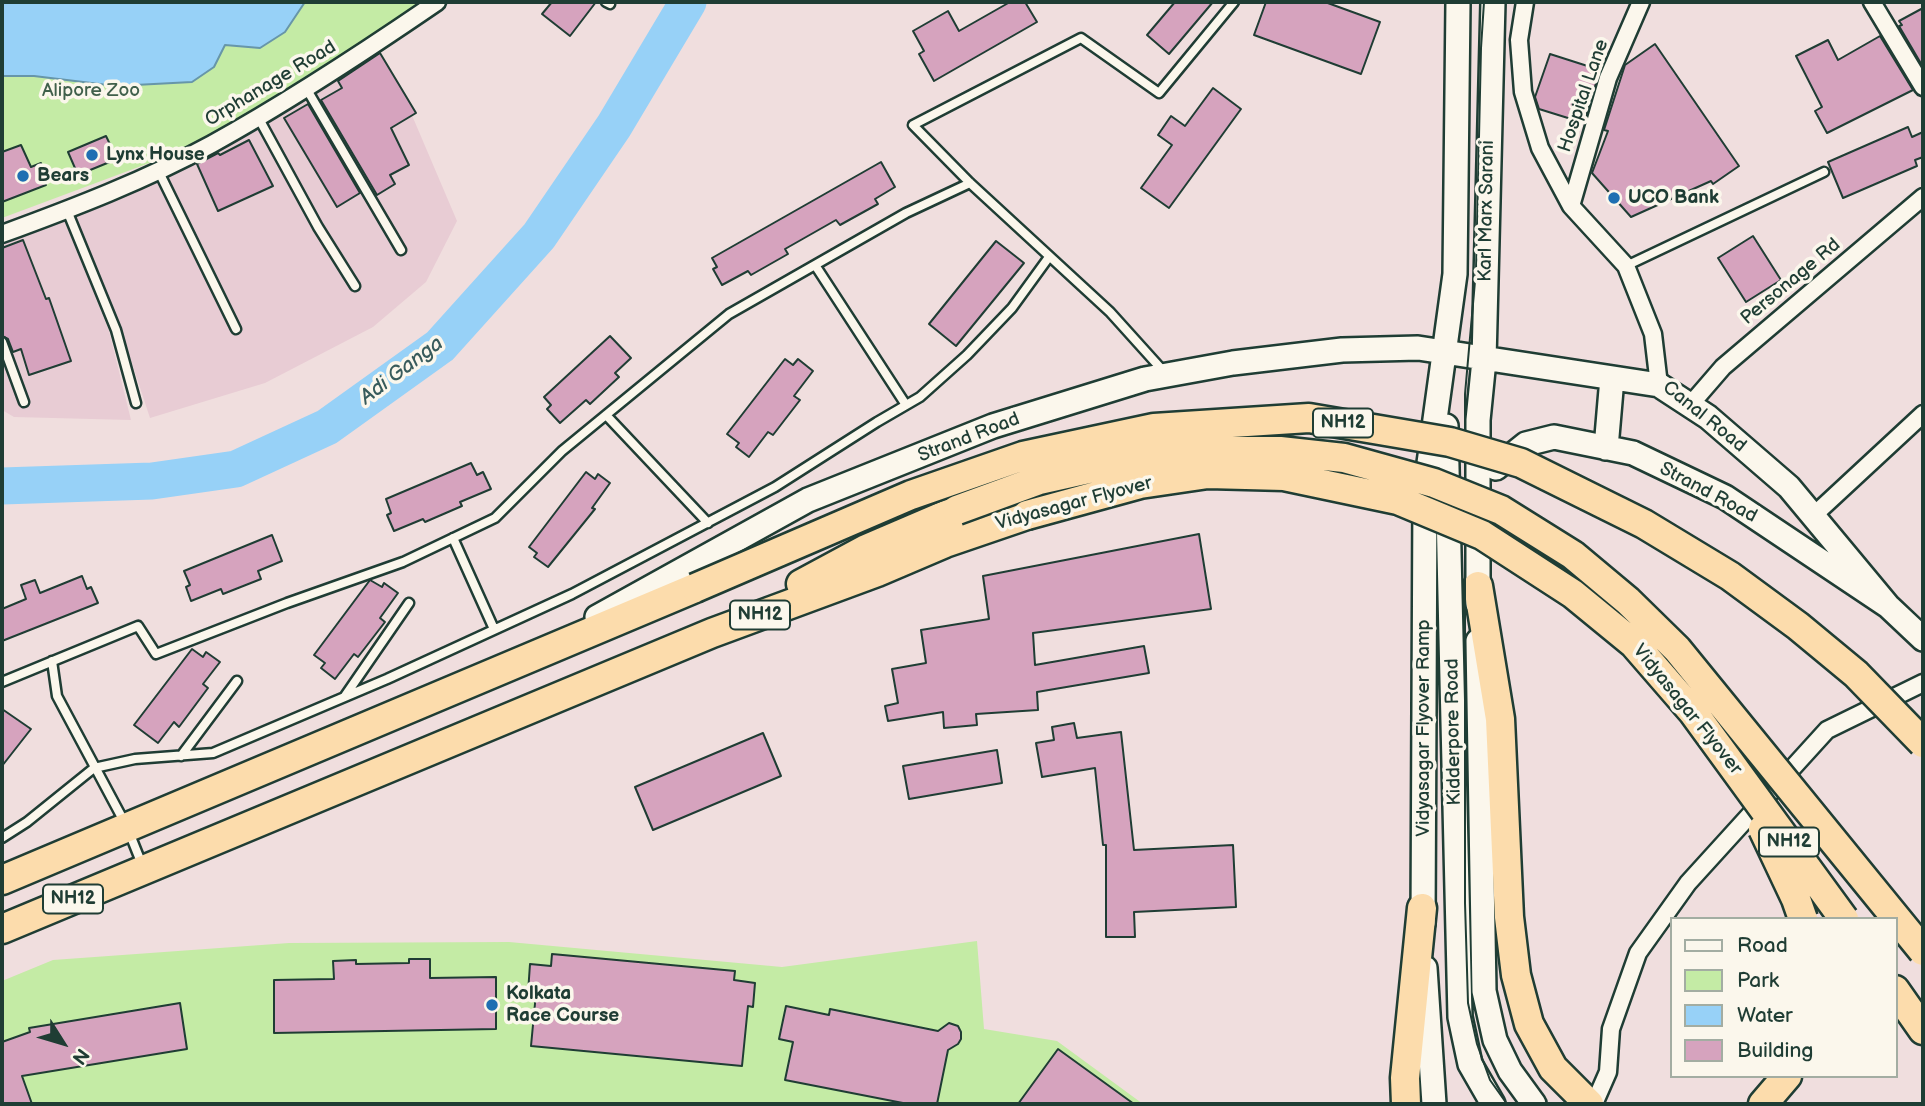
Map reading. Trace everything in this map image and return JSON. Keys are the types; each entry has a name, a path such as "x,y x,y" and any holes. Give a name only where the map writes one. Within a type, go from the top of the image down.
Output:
{"highway":[{"name":"NH12","path":"2,880 497,673 911,495 1023,456 1154,428 1309,418 1450,442 1521,463 1644,524 1730,576 1798,626 1856,674 1923,743"},
{"path":"712,633 866,549 957,510 1039,480 1142,457 1210,451 1280,451 1344,457 1434,482 1502,510 1573,555 1628,601 1677,649 1895,917"},
{"name":"Vidyasagar Flyover","path":"144,869 712,633 877,572 944,543 1027,515 1140,484 1208,474 1283,476 1398,500 1482,535 1573,594 1634,643 1693,712 1843,917"},
{"path":"1478,586 1500,719 1509,917 1516,975 1529,1024 1553,1068 1591,1104"},
{"path":"1856,674 1923,720"},
{"path":"1734,766 1802,917"},
{"name":"NH12","path":"2,929 144,869"},
{"path":"1406,1104 1405,1078 1422,908"},
{"path":"1897,919 1923,951"},
{"path":"1897,993 1923,1030"},
{"path":"1763,1104 1785,1078"}],"main road":[{"path":"1444,353 1455,274 1458,2"},
{"name":"Karl Marx Sarani","path":"1478,420 1484,360 1493,2"},
{"name":"Strand Road","path":"497,673 808,500 993,426 1145,379 1233,363 1342,350 1418,348 1659,385"},
{"name":"Vidyasagar Flyover Ramp","path":"1434,1104 1422,908 1425,492 1444,353"},
{"name":"Kidderpore Road","path":"1444,353 1460,1017 1470,1064 1493,1104"},
{"path":"1606,448 1612,378"},
{"name":"Canal Road","path":"1659,385 1691,404 1789,487 1888,606"},
{"name":"Kidderpore Road","path":"1478,420 1484,991 1495,1040 1510,1071 1534,1104"},
{"name":"Strand Road","path":"1478,489 1494,469 1526,444 1554,437 1633,453 1726,497 1888,606 1923,639"}],"street":[{"name":"Orphanage Road","path":"2,234 158,170 211,144 341,67 437,2"},
{"name":"Canal Road","path":"1525,2 1519,40 1523,92 1540,148 1571,206 1626,266 1653,334 1659,385"},
{"name":"Hospital Lane","path":"1571,206 1608,78 1641,2"},
{"path":"1872,2 1923,87"},
{"name":"Personage Rd","path":"1691,404 1723,367 1923,197"},
{"path":"1813,516 1923,414"},
{"path":"1591,1104 1608,1072 1611,1029 1638,953 1688,883 1827,730 1923,683"}],"lane":[{"path":"1167,375 1110,312 970,183 913,125 1081,37 1159,93 1234,2"},
{"path":"306,88 401,250"},
{"path":"258,117 318,227 355,286"},
{"path":"158,170 236,330"},
{"path":"1626,266 1824,172"},
{"path":"2,682 138,626 156,654 403,562 495,518 562,451 729,314 906,213 970,183"},
{"path":"66,208 116,330 136,402"},
{"path":"2,838 27,822 94,768 135,760 214,753 572,594 775,487 920,397 967,355 1012,308 1049,257"},
{"path":"815,265 906,405"},
{"path":"2,342 24,401"},
{"path":"606,415 708,523"},
{"path":"453,538 494,629"},
{"path":"345,696 409,603"},
{"path":"52,661 57,696 127,827 144,869"},
{"path":"181,756 237,681"}],"shaded area":[{"path":"375,54 411,113 457,221 426,282 373,327 265,383 150,418 121,330 75,217 148,181"},
{"path":"64,219 109,331 131,420 14,417 2,410 2,242"}],"green space":[{"name":"Alipore Zoo","path":"2,2 431,2 211,140 2,218"},
{"name":"Kolkata Race Course","path":"977,941 984,1029 1057,1041 1143,1104 2,1104 2,981 53,960 289,943 509,942 782,967"}],"water":[{"path":"2,2 305,2 285,32 260,48 225,45 214,67 192,82 116,86 34,76 2,76"}],"building":[{"path":"552,2 596,2 570,36 542,14"},
{"path":"1010,2 1025,2 1037,22 934,81 919,54 924,51 913,31 948,11 959,31"},
{"path":"1175,2 1213,2 1169,54 1147,35"},
{"path":"1266,2 1325,2 1380,22 1361,74 1254,35"},
{"path":"1923,8 1923,67 1899,26 1902,25 1899,21"},
{"path":"1880,36 1913,90 1827,133 1815,111 1822,107 1796,56 1828,40 1838,60"},
{"path":"1655,44 1739,166 1713,184 1711,181 1631,217 1592,173 1608,131 1604,130 1625,65"},
{"path":"380,53 416,113 391,128 409,165 390,175 395,184 377,195 321,100 342,88 338,81"},
{"path":"1550,54 1600,70 1584,123 1539,109 1535,97"},
{"path":"1213,88 1241,109 1169,208 1141,188 1172,145 1158,135 1171,116 1185,126"},
{"path":"308,104 360,193 337,207 284,118"},
{"path":"1908,127 1912,137 1923,132 1923,157 1915,160 1917,166 1843,198 1828,162"},
{"name":"Lynx House","path":"106,136 117,159 78,175 68,152"},
{"path":"249,140 273,186 218,211 197,164"},
{"name":"Bears","path":"21,145 31,167 41,163 46,185 2,202 2,152"},
{"path":"881,162 895,187 875,199 878,204 840,225 836,220 785,249 788,254 751,275 748,271 722,285 713,269 717,267 712,258"},
{"path":"1753,236 1781,280 1746,302 1718,258"},
{"path":"23,240 46,299 49,298 71,361 29,375 21,349 13,352 8,339 2,336 2,248"},
{"path":"996,241 1024,263 956,346 929,324"},
{"path":"610,336 631,358 615,373 619,377 590,404 586,400 560,423 547,409 551,405 544,397"},
{"path":"785,359 793,365 798,359 813,371 794,396 800,400 773,435 768,432 749,457 736,447 739,443 727,434"},
{"path":"471,463 477,475 483,472 491,489 460,502 462,506 425,522 423,519 394,531 387,515 391,513 386,499"},
{"path":"586,472 595,479 598,474 610,483 592,508 595,509 548,567 534,557 537,553 529,547"},
{"path":"1199,534 1211,609 1033,633 1035,665 1144,646 1149,673 1037,692 1038,710 976,714 977,725 944,728 943,712 888,721 885,706 898,703 892,669 926,663 921,630 989,619 983,576"},
{"path":"272,535 282,561 258,571 261,579 223,594 221,589 191,601 186,587 190,585 184,571"},
{"path":"82,576 87,589 91,587 98,603 2,641 2,609 26,599 21,585 35,580 40,593"},
{"path":"370,580 382,587 384,583 398,593 380,618 385,622 358,657 354,654 335,679 321,668 325,663 314,655"},
{"path":"192,649 203,657 206,652 220,662 203,684 208,688 179,727 174,722 158,743 134,725"},
{"path":"2,709 31,729 2,766"},
{"path":"1074,723 1077,738 1121,732 1134,850 1233,845 1236,907 1134,912 1135,937 1106,937 1106,845 1103,845 1095,768 1042,777 1036,743 1054,740 1052,727"},
{"path":"763,733 781,776 653,830 635,787"},
{"path":"997,750 1002,783 909,799 903,766"},
{"path":"552,954 735,971 734,980 755,983 753,1007 748,1006 742,1066 531,1046 536,993 528,993 530,964 551,966"},
{"path":"409,959 430,959 430,978 496,977 496,1029 274,1033 274,980 334,979 333,961 356,960 356,964 409,963"},
{"path":"180,1003 187,1049 22,1076 32,1104 2,1104 2,1042 30,1032 29,1028"},
{"path":"786,1006 829,1015 830,1009 938,1031 949,1023 958,1026 961,1039 948,1050 937,1104 908,1104 785,1080 793,1042 779,1039"},
{"path":"1058,1049 1134,1104 1018,1104"}],"waterway":[{"name":"Adi Ganga","path":"2,486 152,481 236,469 327,427 440,346 539,236 614,126 688,2"}],"tram line":[{"path":"1484,2 1476,270 1465,394 1465,903 1468,1003 1477,1044 1490,1080 1507,1104"}],"place":[{"name":"Lynx House","path":"92,155"},
{"name":"Bears","path":"23,176"},
{"name":"UCO Bank","path":"1614,198"},
{"name":"Kolkata Race Course","path":"492,1005"}]}
